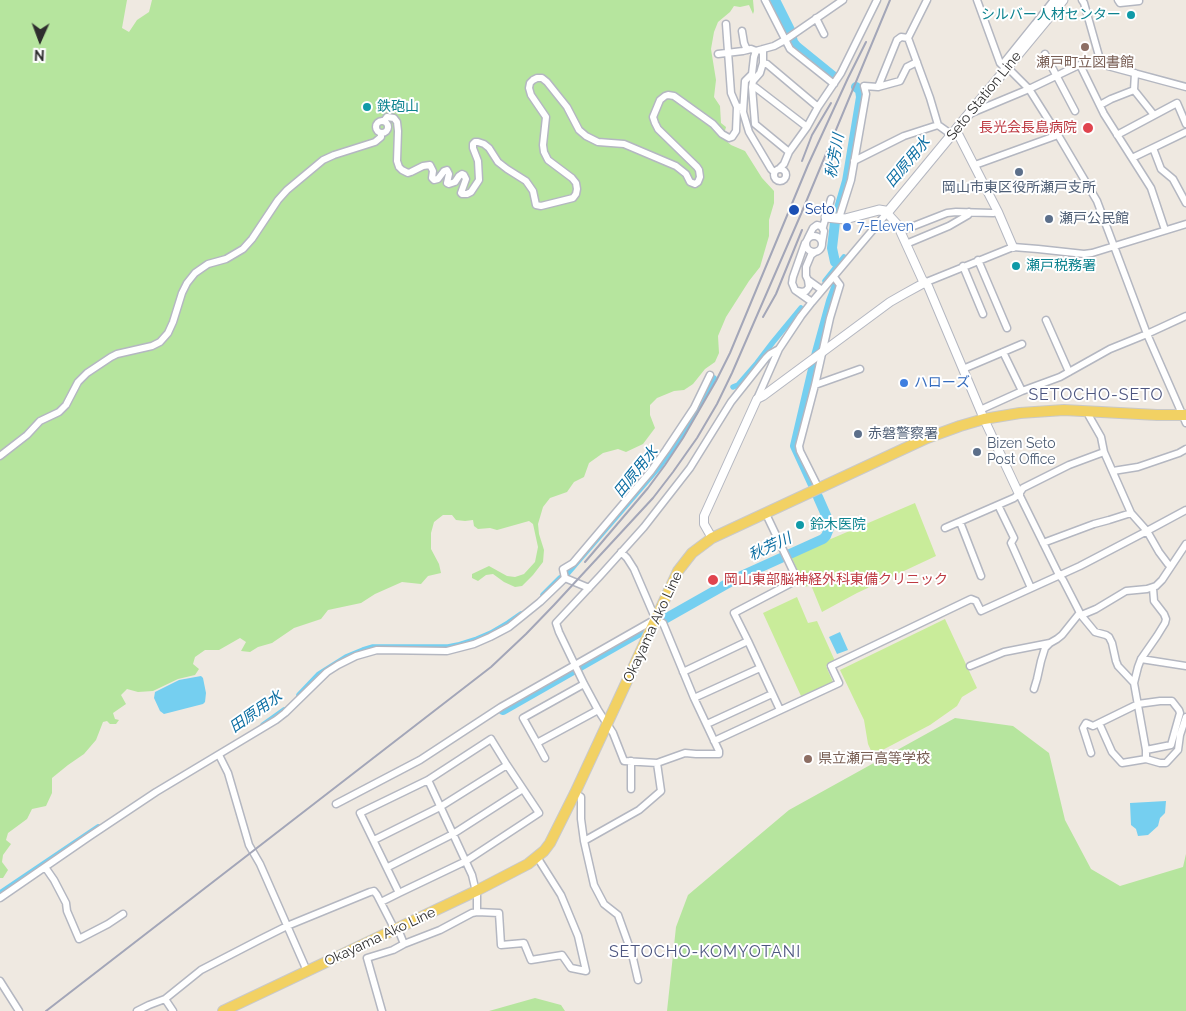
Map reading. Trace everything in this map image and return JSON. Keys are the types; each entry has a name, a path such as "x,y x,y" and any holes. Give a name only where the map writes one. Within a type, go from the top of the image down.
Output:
{"main road":[{"name":"Seto Station Line","path":"887,212 954,132 1038,26 1063,0"},
{"path":"832,218 845,218 879,210 887,212"},
{"name":"Okayama Ako Line","path":"223,1011 476,892 528,864 544,851 550,844 576,793 678,571 692,553 712,538 982,415 1002,416 1041,411 1089,411 1185,418"}],"street":[{"path":"765,0 790,49 834,84"},
{"path":"718,54 751,49 760,50 774,46 816,18 834,2 843,0"},
{"path":"726,24 731,93 740,106 749,132 771,169 779,171 841,73 877,0"},
{"path":"927,0 908,38 938,125"},
{"path":"977,0 1004,67 1009,69 1029,89 1097,201 1147,334 1185,418"},
{"path":"1045,0 1047,8"},
{"path":"1038,26 1047,8 1054,0"},
{"path":"1082,0 1098,61"},
{"path":"1118,0 1120,3 1139,1"},
{"path":"816,18 824,34"},
{"path":"742,31 747,50"},
{"path":"878,87 897,40 901,37 908,38"},
{"path":"760,50 763,63 760,73 753,81 752,86 755,124 790,152"},
{"path":"0,456 23,438 40,421 59,412 66,405 78,382 87,373 117,354 152,346 160,342 168,333 182,293 195,273 208,264 226,259 243,249 252,240 278,200 323,160 334,154 376,142 381,137 381,133 377,132 376,126 378,122 384,121 387,118 394,118 397,122 397,161 399,167 408,173 430,165 433,170 432,178 434,180 438,179 447,170 449,174 447,183 449,184 455,182 458,176 462,174 466,179 461,193 467,194 471,192 479,180 478,161 473,148 473,144 478,142 489,148 498,162 526,181 533,191 536,205 541,206 568,200 576,194 576,183 548,160 544,152 546,117 531,95 529,88 533,80 542,78 567,107 579,130 586,136 598,142 624,144 676,166 686,174 690,182 695,184 700,176 699,170 658,129 655,123 654,117 660,100 664,96 674,96 713,124 722,134 730,138 732,137 736,131 745,80 752,74 760,50"},
{"path":"1045,54 1075,111"},
{"path":"967,115 1090,61 1098,61 1104,65 1186,87"},
{"path":"823,227 832,218 851,180 866,94 864,86 878,87 900,81 907,67 917,62"},
{"path":"763,63 767,64 818,107"},
{"path":"1082,64 1082,69 1116,135 1152,188 1165,230"},
{"path":"1134,73 1134,90 1154,115"},
{"path":"752,86 807,127"},
{"path":"1100,105 1134,90"},
{"path":"1116,135 1177,103 1186,122"},
{"path":"854,161 904,136 938,125 954,132 975,165 1013,247"},
{"path":"1132,158 1186,132"},
{"path":"975,165 1058,135"},
{"path":"1153,148 1162,169 1184,193 1186,203"},
{"path":"831,199 832,218"},
{"path":"712,538 704,524 704,516 779,349 812,302 887,212 901,231 924,283 928,286 982,415 1059,575 1081,615 1092,629 1109,637 1118,666 1134,683"},
{"path":"906,244 949,226 968,215 969,212"},
{"path":"901,231 947,213 998,212"},
{"path":"757,399 890,302 924,283 963,266 1013,247 1084,254 1092,253 1186,224"},
{"path":"812,302 793,287 793,277 806,241 815,226 823,227"},
{"path":"797,291 806,291 809,286 806,266 812,255 820,250 824,233 823,227"},
{"path":"806,241 812,236 818,236 822,243"},
{"path":"806,241 808,250 815,252"},
{"path":"978,260 1006,328"},
{"path":"963,266 983,314"},
{"path":"819,489 798,446 840,285 834,277"},
{"path":"808,280 822,290"},
{"path":"982,415 1022,390 1060,377 1110,349 1186,316"},
{"path":"1046,320 1069,372"},
{"path":"963,369 1022,344"},
{"path":"621,552 634,569 656,620 662,624 719,750 719,754 685,753 657,763 624,761 613,733 584,684 556,622 644,527 690,468 731,402 766,358 779,349"},
{"path":"1003,352 1022,390"},
{"path":"814,385 860,369"},
{"path":"565,578 563,570 572,563 666,450 694,408 710,375"},
{"path":"1089,411 1089,416 1101,437 1104,452 1131,513 1171,566"},
{"path":"1113,470 1138,467 1186,449"},
{"path":"945,528 998,505 1019,494 1023,488 1069,464 1104,452"},
{"path":"998,505 1014,538 1011,543 1031,588"},
{"path":"714,741 839,683 831,666 971,599 976,600 981,611 1080,566 1186,510"},
{"path":"1043,543 1094,524 1131,513"},
{"path":"766,514 796,577 795,581 734,613 780,710"},
{"path":"960,522 981,576"},
{"path":"970,666 1004,652 1050,643 1062,635 1078,615 1096,609 1126,591 1153,588 1162,580 1186,544"},
{"path":"607,569 627,558"},
{"path":"565,578 589,588"},
{"path":"0,898 156,792 276,720 327,672 338,665 356,656 377,650 447,651 474,644 509,627 540,602 565,578"},
{"path":"1146,759 1134,683 1141,659 1166,619 1154,601 1153,588"},
{"path":"336,804 420,760 501,707 656,620"},
{"path":"683,672 748,641"},
{"path":"1034,689 1044,652 1050,643"},
{"path":"1141,659 1186,666"},
{"path":"694,698 760,668"},
{"path":"545,758 523,718 584,684"},
{"path":"707,724 772,694"},
{"path":"1091,753 1084,728 1086,723 1094,726 1138,704 1172,701 1180,710 1180,713 1171,745 1146,750"},
{"path":"537,743 598,710"},
{"path":"1099,723 1112,752 1122,763 1146,759 1166,763 1178,750 1186,717"},
{"path":"381,902 400,893 466,861 539,813 492,739 428,780 360,812 400,893"},
{"path":"219,755 228,773 249,845 260,864 308,971"},
{"path":"631,761 631,790"},
{"path":"584,841 640,810 661,791 657,763"},
{"path":"374,840 440,807 507,765"},
{"path":"428,780 472,875 476,892 477,912"},
{"path":"388,867 453,834 523,788"},
{"path":"576,793 581,797 584,841 594,885 604,904 618,915 632,954 638,980"},
{"path":"382,1011 367,958 393,950 477,912 500,913 501,945 524,943 531,960 562,955 571,968 586,971 578,936 561,895 537,857"},
{"path":"45,867 66,904 79,939 123,914"},
{"path":"137,1011 165,999 201,970 287,926 370,892 374,892 381,902 404,944"},
{"path":"0,980 19,1011"},
{"path":"165,999 173,1011"}],"green space":[{"path":"0,0 127,0 122,28 129,32 137,20 149,12 152,0 753,0 753,14 749,5 734,6 718,22 711,49 716,80 714,97 720,106 721,123 726,127 723,138 731,145 745,151 762,178 774,191 774,203 769,220 769,236 760,267 726,317 718,336 719,353 715,362 705,369 693,384 684,390 674,391 657,398 650,405 650,415 655,428 643,444 626,452 618,449 603,453 589,463 584,477 574,482 567,492 550,498 543,507 538,524 544,550 543,562 522,586 515,587 493,574 486,575 478,581 472,578 472,574 489,566 507,576 515,577 524,574 535,562 538,547 533,524 529,521 497,530 490,528 478,529 474,526 473,520 456,520 452,515 443,515 434,522 431,533 431,549 439,564 441,573 428,576 421,584 402,582 375,594 361,603 328,610 321,619 294,628 272,643 258,647 250,652 241,651 246,642 240,638 219,650 205,650 195,657 193,664 199,669 195,675 178,679 153,691 138,692 127,689 121,695 126,704 113,713 115,719 119,720 116,724 110,724 107,721 103,722 96,740 84,754 52,778 52,793 46,806 32,809 27,819 8,833 6,840 11,844 3,855 2,862 8,870 3,878 0,878"},
{"path":"915,503 936,556 857,593 822,612 811,585 805,587 791,556"},
{"path":"797,597 808,623 817,621 835,661 826,666 833,682 801,696 763,613"},
{"path":"945,619 977,688 962,697 957,706 930,725 873,755 868,744 864,720 840,670"},
{"path":"955,718 1013,726 1049,753 1065,820 1091,869 1120,886 1183,867 1186,854 1186,1011 667,1011 676,927 688,895 789,810"},
{"path":"535,998 561,1005 565,1011 489,1011"}],"water":[{"path":"840,632 848,650 837,654 829,637"},
{"path":"201,676 206,693 203,704 164,714 160,711 154,698 155,692 179,680"},
{"path":"1166,801 1165,813 1160,818 1158,826 1148,835 1138,836 1136,829 1131,825 1130,803"}],"waterway":[{"name":"秋芳川","path":"775,0 790,30 793,42 834,77"},
{"name":"秋芳川","path":"835,262 832,248 835,222 847,181 861,97 860,90 856,87"},
{"name":"田原用水","path":"825,281 844,257"},
{"name":"秋芳川","path":"813,485 795,446 817,352 837,285"},
{"name":"田原用水","path":"733,387 738,385 757,363 801,308"},
{"name":"田原用水","path":"568,573 660,466 680,438 714,378"},
{"name":"秋芳川","path":"663,620 739,577 823,539 830,526 818,497"},
{"name":"田原用水","path":"543,595 560,578"},
{"name":"田原用水","path":"299,695 319,674 346,657 363,650 373,647 448,647 458,645 491,633 521,614"},
{"name":"秋芳川","path":"503,710 647,628"},
{"name":"田原用水","path":"263,725 284,710"},
{"name":"田原用水","path":"0,893 98,827"}],"railway":[{"path":"46,1011 491,667 554,605 653,498 697,438 732,373 801,214 890,0"},
{"path":"585,562 648,488 665,465 716,381 730,353 808,165 866,42"},
{"path":"802,161 812,135 831,103"},
{"path":"763,317 776,294 802,230"}],"place":[{"name":"シルバー人材センター","path":"1131,15"},
{"name":"瀬戸町立図書館","path":"1085,47"},
{"name":"鉄砲山","path":"367,107"},
{"name":"長光会長島病院","path":"1088,128"},
{"name":"岡山市東区役所瀬戸支所","path":"1019,172"},
{"name":"Seto","path":"794,210"},
{"name":"瀬戸公民館","path":"1049,219"},
{"name":"7-Eleven","path":"847,227"},
{"name":"瀬戸税務署","path":"1016,266"},
{"name":"ハローズ","path":"904,383"},
{"name":"赤磐警察署","path":"858,434"},
{"name":"Bizen Seto Post Office","path":"977,452"},
{"name":"鈴木医院","path":"800,525"},
{"name":"岡山東部脳神経外科東備クリニック","path":"713,580"},
{"name":"県立瀬戸高等学校","path":"808,759"}],"district":[{"name":"SETOCHO-SETO","path":"1096,395"},
{"name":"SETOCHO-KOMYOTANI","path":"705,952"}]}
